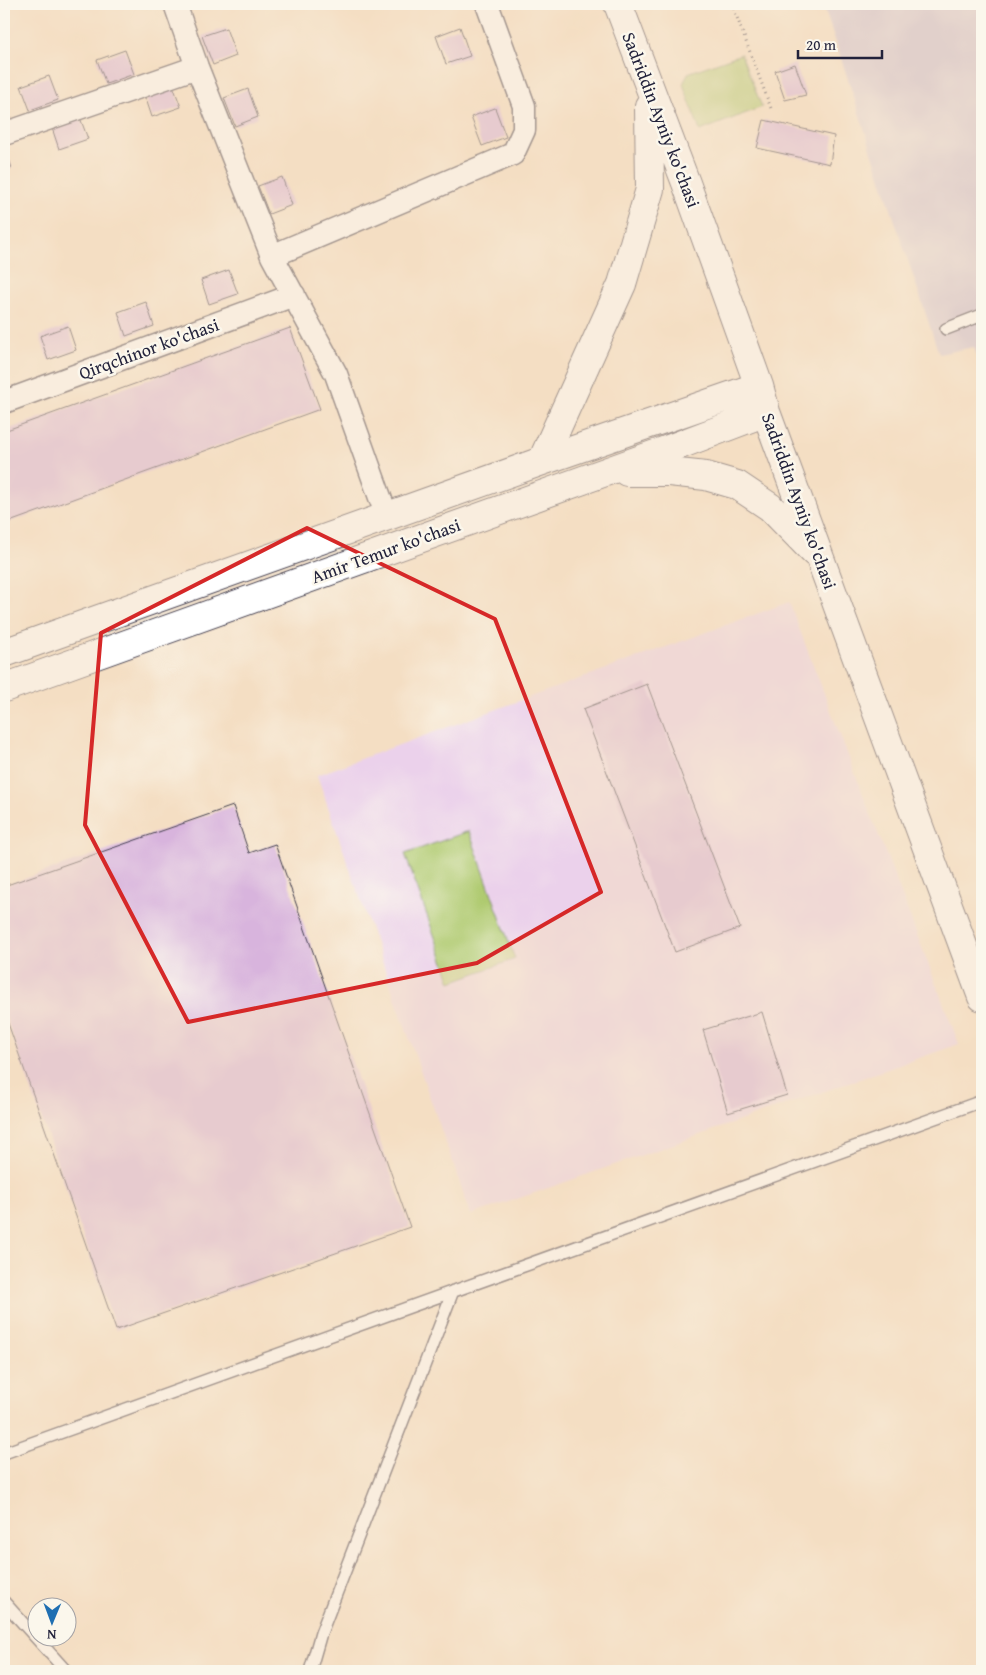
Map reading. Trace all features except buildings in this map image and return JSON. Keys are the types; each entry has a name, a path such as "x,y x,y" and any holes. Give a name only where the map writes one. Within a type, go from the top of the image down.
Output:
{"street":[{"path":"175,4 197,67 272,256 336,374 387,517"},
{"path":"272,256 513,154 524,130 524,106 487,4"},
{"name":"Sadriddin Ayniy ko'chasi","path":"618,4 686,183 759,386 766,412 982,997"},
{"path":"4,134 197,67"},
{"path":"542,461 622,284 650,189 649,89"},
{"name":"Qirqchinor ko'chasi","path":"4,402 294,295"},
{"name":"Amir Temur ko'chasi","path":"4,654 542,461 759,386"},
{"name":"Amir Temur ko'chasi","path":"4,688 603,473 766,412"},
{"path":"603,473 669,472 706,476 737,485 770,507 821,560"}],"lane":[{"path":"946,329 982,315"},
{"path":"4,1453 982,1101"},
{"path":"310,1671 321,1633 454,1291"},
{"path":"4,1602 66,1671"}],"path":[{"path":"732,4 772,111"}],"highlighted area":[{"path":"307,528 495,619 601,892 477,963 188,1022 85,825 101,633"}],"shaded area":[{"path":"823,4 982,4 982,372 974,347 939,354"},
{"path":"789,602 959,1044 471,1215 317,775"}],"green space":[{"path":"741,54 762,107 700,131 683,84 688,73"},
{"path":"469,831 515,959 451,982 405,854"}]}
